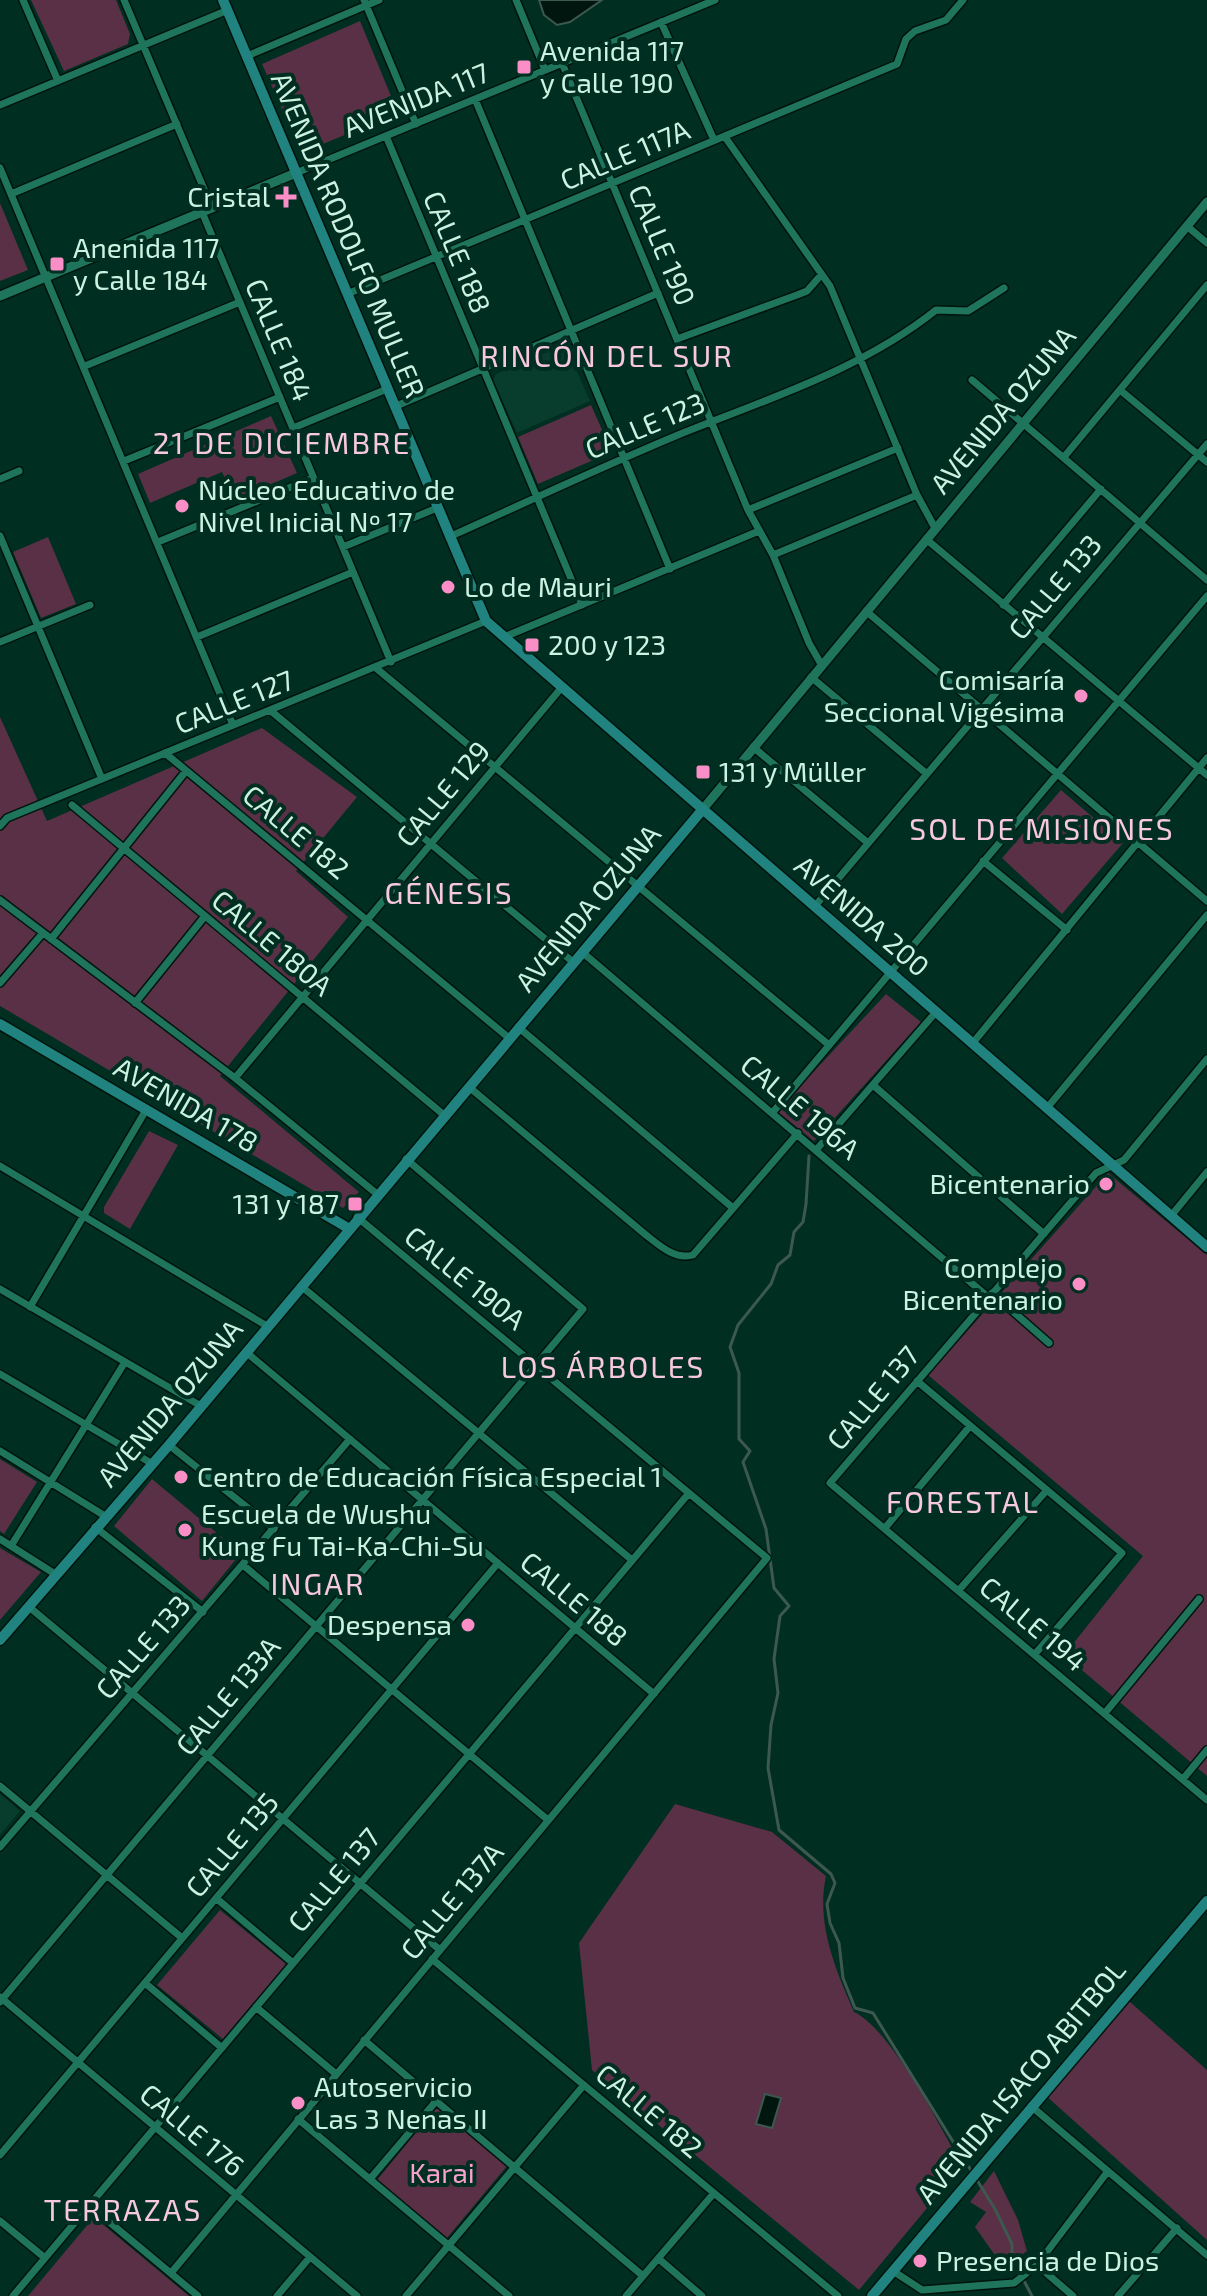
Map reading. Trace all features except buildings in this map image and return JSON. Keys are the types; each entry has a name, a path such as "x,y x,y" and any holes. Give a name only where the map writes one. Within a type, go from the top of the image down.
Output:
{"main road":[{"name":"AVENIDA RODOLFO MULLER","path":"226,5 486,621"},
{"name":"AVENIDA 200","path":"486,621 1207,1247"},
{"name":"AVENIDA OZUNA","path":"0,1640 169,1445 357,1217 703,809"},
{"name":"AVENIDA 178","path":"0,1024 348,1228"},
{"name":"AVENIDA ISACO ABITBOL","path":"872,2296 1207,1901"}],"street":[{"path":"23,0 58,81"},
{"path":"124,0 212,208"},
{"path":"247,56 365,3 379,0"},
{"path":"516,0 545,70"},
{"name":"AVENIDA 117","path":"0,296 715,0"},
{"name":"CALLE 117A","path":"347,294 897,64 906,39 915,31 946,20 963,0"},
{"path":"365,3 416,124"},
{"path":"0,105 143,45 226,5"},
{"path":"661,22 714,140"},
{"name":"CALLE 190","path":"562,63 748,510 773,555 809,643 821,664"},
{"path":"475,99 670,569"},
{"path":"11,194 177,124"},
{"name":"CALLE 188","path":"386,136 582,605"},
{"path":"725,137 830,286 917,495 935,528"},
{"path":"0,168 48,276 233,725"},
{"name":"AVENIDA OZUNA","path":"703,809 1207,202"},
{"name":"CALLE 184","path":"202,212 391,662"},
{"path":"1188,227 1207,243"},
{"path":"677,339 807,291 821,275"},
{"path":"1064,457 1207,285"},
{"name":"CALLE 123","path":"449,537 625,457 861,360 904,336 936,310 968,311 1004,288"},
{"path":"394,407 658,293"},
{"path":"85,366 240,302"},
{"path":"972,380 1207,580"},
{"path":"293,428 387,389"},
{"path":"1120,390 1207,462"},
{"path":"124,461 280,397"},
{"name":"CALLE 133","path":"815,906 1207,444"},
{"path":"748,510 898,448"},
{"path":"0,479 19,471"},
{"path":"158,542 313,478"},
{"path":"1003,605 1101,489"},
{"path":"773,555 917,495"},
{"path":"343,547 437,508"},
{"path":"504,637 759,531"},
{"path":"0,536 102,779"},
{"path":"926,539 1207,775"},
{"path":"197,637 353,572"},
{"path":"773,1112 1207,596"},
{"path":"0,642 90,605"},
{"path":"866,611 1207,901"},
{"name":"CALLE 127","path":"0,826 7,818 486,621"},
{"path":"376,668 829,1045"},
{"path":"811,677 927,774"},
{"name":"CALLE 129","path":"235,1078 562,687"},
{"path":"271,711 573,962"},
{"path":"753,747 868,843"},
{"name":"CALLE 182","path":"165,753 509,1038"},
{"path":"972,1044 1207,758"},
{"path":"51,939 186,771"},
{"name":"CALLE 180A","path":"72,805 444,1115"},
{"path":"983,861 1067,930"},
{"path":"0,900 235,1078 377,1194"},
{"path":"1047,1108 1207,915"},
{"path":"135,1003 205,916"},
{"path":"0,983 43,933"},
{"name":"CALLE 196A","path":"582,952 1049,1343"},
{"path":"817,1149 936,1012"},
{"path":"518,1027 733,1208"},
{"name":"CALLE 137","path":"830,1483 1096,1173 1124,1160 1207,1059"},
{"path":"873,1085 1044,1234"},
{"path":"468,1086 646,1235 678,1256 693,1255 798,1133"},
{"path":"30,1307 146,1110"},
{"name":"CALLE 133A","path":"1,1999 583,1309 406,1159"},
{"path":"0,1166 267,1326"},
{"path":"1171,1216 1207,1172"},
{"name":"CALLE 190A","path":"357,1217 767,1558"},
{"path":"301,1285 632,1560"},
{"path":"0,1289 201,1406"},
{"name":"CALLE 188","path":"246,1352 654,1694"},
{"path":"11,1546 125,1362"},
{"path":"0,1374 151,1463"},
{"path":"917,1381 1122,1553 1035,1654"},
{"path":"885,1528 970,1426"},
{"name":"CALLE 133","path":"0,1847 350,1439"},
{"path":"169,1445 274,1529"},
{"path":"0,1451 105,1516"},
{"name":"CALLE 194","path":"830,1483 1207,1800"},
{"path":"959,1590 1047,1490"},
{"name":"CALLE 137","path":"13,2296 689,1493"},
{"path":"95,1527 203,1612"},
{"path":"0,1539 55,1574"},
{"name":"CALLE 137A","path":"171,2273 767,1558"},
{"name":"CALLE 135","path":"0,2155 498,1563"},
{"path":"243,1565 548,1820"},
{"path":"1105,1713 1199,1599"},
{"path":"28,1606 440,1950"},
{"path":"1183,1779 1207,1750"},
{"path":"0,1786 182,1938"},
{"path":"216,1898 293,1963"},
{"name":"CALLE 182","path":"432,1959 838,2296"},
{"path":"145,1983 222,2048"},
{"name":"CALLE 176","path":"1,1999 357,2296"},
{"path":"256,2007 336,2074"},
{"path":"364,2040 643,2276"},
{"path":"406,2296 584,2085"},
{"path":"370,2179 437,2100"},
{"path":"1031,2106 1207,2255"},
{"path":"298,2119 509,2296"},
{"path":"893,2271 923,2293 1014,2283 1037,2265 1108,2171"},
{"path":"626,2296 714,2193"},
{"path":"89,2205 198,2296"},
{"path":"0,2221 45,2258"},
{"path":"1118,2296 1177,2228"},
{"path":"277,2296 310,2257"},
{"path":"659,2259 702,2296"},
{"path":"1037,2265 1073,2296"}],"shaded area":[{"path":"539,0 602,0 570,22 557,25 544,15"},
{"path":"559,347 567,349 590,401 517,433 493,380 496,374"},
{"path":"0,1794 20,1811 0,1835"},
{"path":"765,2094 781,2098 772,2128 756,2124"}],"green space":[{"path":"31,0 116,0 130,34 128,44 64,71"},
{"path":"360,21 398,113 301,153 262,64"},
{"path":"0,203 28,270 0,281"},
{"path":"591,405 612,452 538,484 518,437"},
{"path":"271,416 297,473 235,500 222,472 150,503 138,474"},
{"path":"48,537 76,604 41,618 13,552"},
{"path":"0,717 47,821 262,728 357,797 296,871 348,917 220,1076 359,1192 343,1208 0,1006"},
{"path":"1061,790 1123,843 1062,914 1002,858"},
{"path":"886,994 921,1022 814,1141 777,1111"},
{"path":"149,1131 178,1145 130,1229 104,1213 104,1207"},
{"path":"1108,1173 1207,1255 1207,1776 1064,1655 1143,1556 928,1375"},
{"path":"0,1459 37,1482 4,1534 0,1531"},
{"path":"152,1479 241,1553 202,1601 114,1526"},
{"path":"0,1548 41,1572 0,1620"},
{"path":"675,1804 772,1832 826,1876 825,1929 854,2012 884,2038 899,2058 962,2166 859,2290 592,2070 579,1943"},
{"path":"220,1910 286,1964 224,2040 157,1985"},
{"path":"1129,2001 1207,2070 1207,2240 1045,2095"},
{"name":"Karai","path":"437,2107 507,2166 447,2238 377,2180"},
{"path":"994,2171 1018,2220 1027,2251 1004,2268 975,2227 986,2212 970,2202"},
{"path":"94,2217 189,2296 28,2296"}],"waterway":[{"path":"809,1156 803,1222 794,1232 790,1255 778,1265 771,1284 738,1325 730,1347 739,1373 739,1439 750,1451 743,1462 766,1529 774,1588 789,1606 780,1616 774,1659 778,1693 771,1725 768,1768 779,1830 831,1874 835,1883 827,1904 830,1923 839,1943 843,1978 855,2008 873,2013 995,2209 1012,2244 1012,2258 1032,2296"}],"place":[{"name":"Avenida 117 y Calle 190","path":"524,67"},
{"name":"Cristal","path":"286,197"},
{"name":"Anenida 117 y Calle 184","path":"57,264"},
{"name":"Núcleo Educativo de Nivel Inicial Nº 17","path":"182,506"},
{"name":"Lo de Mauri","path":"448,587"},
{"name":"200 y 123","path":"532,645"},
{"name":"Comisaría Seccional Vigésima","path":"1081,696"},
{"name":"131 y Müller","path":"703,772"},
{"name":"Bicentenario","path":"1106,1184"},
{"name":"131 y 187","path":"355,1204"},
{"name":"Complejo Bicentenario","path":"1079,1284"},
{"name":"Centro de Educación Física Especial 1","path":"181,1477"},
{"name":"Escuela de Wushu Kung Fu Tai-Ka-Chi-Su","path":"185,1530"},
{"name":"Despensa","path":"468,1625"},
{"name":"Autoservicio Las 3 Nenas II","path":"298,2103"},
{"name":"Presencia de Dios","path":"920,2261"}],"district":[{"name":"RINCÓN DEL SUR","path":"607,357"},
{"name":"21 DE DICIEMBRE","path":"282,444"},
{"name":"SOL DE MISIONES","path":"1042,830"},
{"name":"GÉNESIS","path":"449,894"},
{"name":"LOS ÁRBOLES","path":"603,1368"},
{"name":"FORESTAL","path":"963,1503"},
{"name":"INGAR","path":"318,1585"},
{"name":"TERRAZAS","path":"123,2211"}]}
